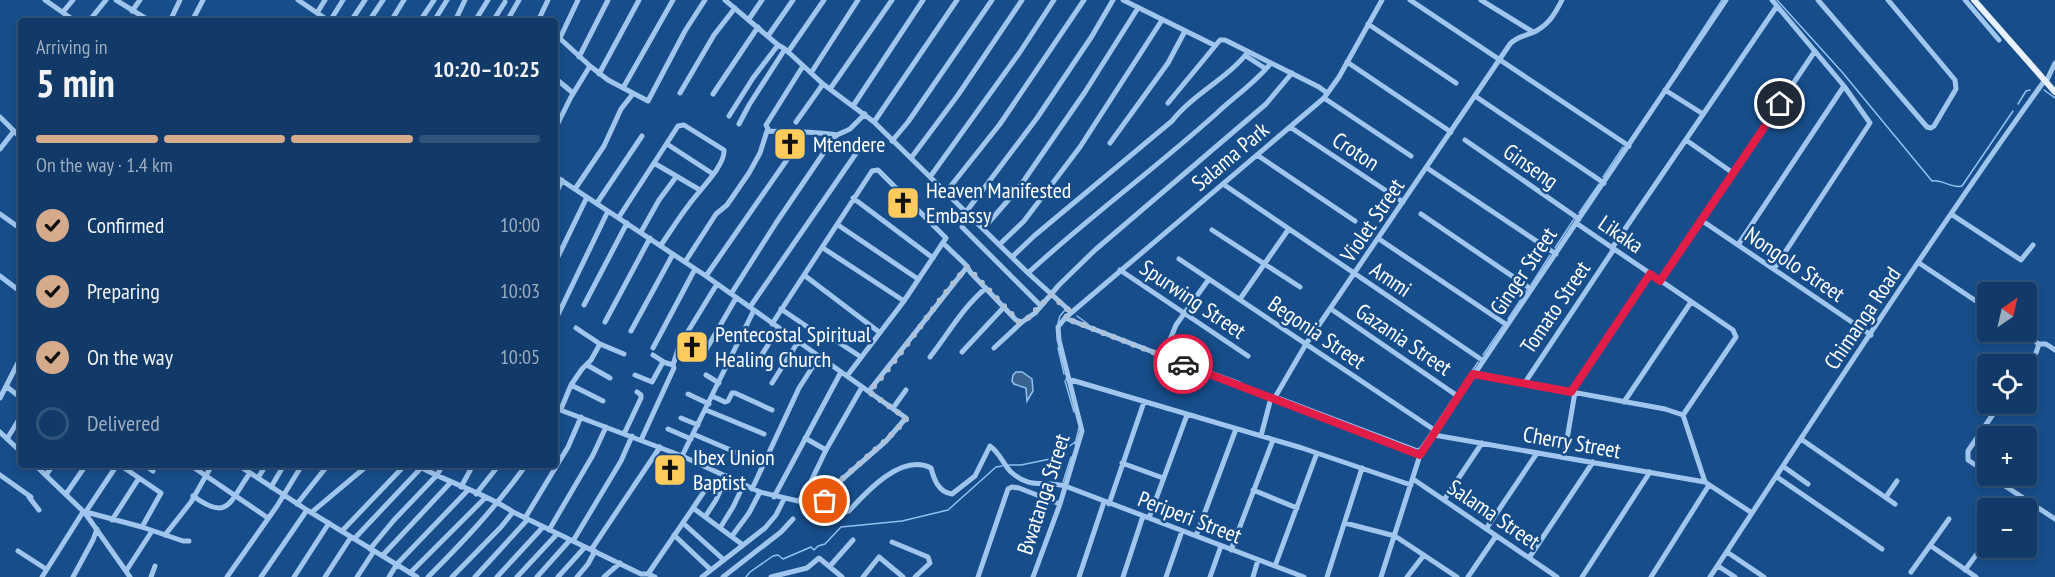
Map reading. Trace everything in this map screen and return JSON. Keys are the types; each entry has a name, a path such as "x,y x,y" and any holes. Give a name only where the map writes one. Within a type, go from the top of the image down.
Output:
{"main road":[{"path":"1974,0 2055,92"}],"street":[{"path":"45,0 71,18"},
{"path":"63,12 73,0"},
{"path":"91,18 106,0"},
{"path":"116,0 145,18"},
{"path":"132,11 140,0"},
{"path":"171,18 180,0"},
{"path":"194,18 203,0"},
{"path":"298,0 305,2 324,18"},
{"path":"317,13 325,0"},
{"path":"331,18 343,0"},
{"path":"353,18 365,0"},
{"path":"371,18 383,0"},
{"path":"393,18 404,0"},
{"path":"422,18 434,0"},
{"path":"436,18 447,0"},
{"path":"456,18 465,0"},
{"path":"477,18 488,0"},
{"path":"508,18 519,0"},
{"path":"539,18 548,0"},
{"path":"558,34 578,0"},
{"path":"579,57 608,0"},
{"path":"599,74 639,0"},
{"path":"623,88 672,0"},
{"path":"558,37 599,74 645,101 649,100 685,31 705,0"},
{"path":"725,0 823,84 874,122 1071,312"},
{"path":"680,93 733,7 735,0"},
{"path":"749,19 762,0"},
{"path":"768,36 793,0"},
{"path":"739,124 786,50 824,0"},
{"path":"811,73 858,0"},
{"path":"830,89 892,0"},
{"path":"853,106 923,0"},
{"path":"874,122 957,0"},
{"path":"892,141 908,122 992,0"},
{"path":"911,158 958,95 1023,0"},
{"path":"930,177 1020,52 1054,0"},
{"path":"946,192 995,131 1084,0"},
{"path":"966,213 1037,118 1092,36 1113,0"},
{"path":"1122,0 1214,45"},
{"name":"Salama Park","path":"1065,318 1326,96 1382,0"},
{"path":"1410,0 1629,146"},
{"path":"1481,0 1533,32"},
{"name":"Violet Street","path":"1261,436 1273,398 1306,344 1499,61 1514,40 1545,26 1562,0"},
{"name":"Ginger Street","path":"1381,577 1420,455 1726,0"},
{"path":"1772,0 1844,86 1870,123 1774,269"},
{"path":"1818,0 1930,128 1934,126 1956,88 1955,80 1888,0"},
{"path":"1965,0 1999,40"},
{"path":"494,18 503,1 514,7"},
{"name":"Tomato Street","path":"1524,384 1777,6"},
{"path":"983,229 1018,189 1085,92 1138,8"},
{"path":"1000,244 1024,221 1080,147 1162,20"},
{"path":"1368,24 1456,83"},
{"path":"713,94 759,27"},
{"path":"1110,143 1168,63 1185,31"},
{"path":"1168,104 1220,40 1225,40 1266,69"},
{"path":"729,116 753,78 778,45"},
{"path":"1660,281 1815,51"},
{"path":"1012,256 1172,121 1184,107 1247,54"},
{"path":"1247,54 1292,73 1411,156"},
{"path":"1347,62 1451,132"},
{"path":"1028,273 1062,242 1165,159 1271,63"},
{"name":"Chimanga Road","path":"1710,577 1951,214 2045,81 2055,63"},
{"path":"558,123 590,66"},
{"path":"769,131 766,125 803,66"},
{"path":"994,348 1041,306 1095,250 1266,104 1292,73"},
{"path":"558,80 573,93"},
{"path":"796,122 823,84"},
{"path":"1738,245 1844,86"},
{"path":"1665,90 1703,114"},
{"path":"575,189 604,147 621,109 632,94"},
{"path":"1476,96 1604,183"},
{"path":"558,112 562,115"},
{"path":"769,131 837,135 850,129 865,114"},
{"path":"0,117 18,135"},
{"path":"619,217 678,126 684,125 724,150 724,155 713,174 661,245"},
{"name":"Croton","path":"1290,127 1404,202"},
{"path":"0,149 14,131"},
{"path":"685,262 716,214 727,205 749,173 760,153 767,131 769,131"},
{"path":"703,355 776,223 837,135"},
{"path":"597,203 642,136"},
{"name":"Ginseng","path":"1465,140 1577,221"},
{"path":"1686,140 1733,173"},
{"path":"706,276 801,141"},
{"path":"666,144 713,174"},
{"path":"682,456 719,384 752,309 857,152"},
{"path":"1257,155 1355,221"},
{"path":"654,162 700,190"},
{"path":"1427,168 1556,254"},
{"path":"772,324 872,171 878,170 946,238 904,301 847,376"},
{"path":"641,232 659,200 676,177"},
{"path":"558,178 650,237 906,418 885,441 824,495 823,498 836,510 844,513 849,511 876,484 899,469 914,464 931,468 933,479 947,494 952,494 975,476 990,446 996,450 1010,471 1022,480 1035,485 1053,483 1065,486"},
{"path":"558,189 562,180"},
{"name":"Ammi","path":"1222,184 1482,360"},
{"path":"558,257 588,197"},
{"path":"854,198 933,258"},
{"path":"558,315 608,211"},
{"path":"0,214 18,227"},
{"path":"1421,214 1531,289"},
{"path":"1951,214 2021,260 2033,245"},
{"name":"Nongolo Street","path":"1701,220 1870,335"},
{"name":"Likaka","path":"1577,221 1613,249 1736,334 1683,415"},
{"path":"584,305 627,223"},
{"path":"838,225 918,279"},
{"path":"962,226 1041,306"},
{"path":"1212,230 1300,287"},
{"path":"1240,299 1288,230"},
{"path":"605,322 650,237"},
{"path":"1379,239 1507,325"},
{"path":"943,243 1016,320 1022,322"},
{"path":"823,248 904,301"},
{"path":"631,331 673,254"},
{"name":"Begonia Street","path":"1179,259 1435,433"},
{"path":"1919,263 1977,302"},
{"path":"869,392 967,267"},
{"path":"652,348 695,269"},
{"name":"Spurwing Street","path":"1120,270 1248,356"},
{"path":"1564,457 1573,392 1650,274"},
{"path":"804,275 879,332"},
{"path":"0,276 18,290"},
{"path":"1163,357 1172,332 1209,279"},
{"path":"641,440 674,371 673,365 679,346 717,284"},
{"path":"930,357 966,308 986,288"},
{"path":"1623,402 1691,302"},
{"path":"962,352 1004,307"},
{"path":"781,309 812,330"},
{"name":"Gazania Street","path":"1331,309 1459,397"},
{"path":"1065,318 1420,455"},
{"name":"Bwatanga Street","path":"1033,577 1060,504 1082,431 1082,424 1068,379 1058,327 1065,318"},
{"path":"576,328 600,344 624,354"},
{"path":"756,364 778,329"},
{"path":"835,339 861,357"},
{"path":"772,383 798,342"},
{"path":"2036,342 2044,343 2055,350"},
{"path":"558,408 600,344"},
{"path":"2035,354 2039,344"},
{"path":"653,355 673,365"},
{"path":"752,489 800,388 819,357"},
{"path":"635,375 652,382 664,362"},
{"path":"0,398 18,363"},
{"path":"587,365 610,378"},
{"path":"13,373 18,372"},
{"path":"774,497 840,372"},
{"path":"1473,374 1683,415 1707,484 1752,513"},
{"path":"705,375 719,384"},
{"name":"Salama Street","path":"1068,379 1412,482 1444,500 1557,577"},
{"path":"6,386 18,396"},
{"path":"571,386 603,401"},
{"path":"558,410 660,447 744,483 752,489 774,497 798,501 804,496 826,450 862,387"},
{"path":"893,408 906,390"},
{"path":"624,434 641,398 637,392"},
{"path":"712,396 725,402 732,393 735,393 772,410"},
{"path":"688,394 707,407 764,434"},
{"path":"1079,577 1144,402"},
{"path":"1123,577 1188,415"},
{"path":"558,464 581,417"},
{"path":"681,418 698,425"},
{"path":"7,439 18,421"},
{"path":"549,530 606,427"},
{"path":"668,429 754,460"},
{"path":"1196,536 1236,429"},
{"path":"0,432 18,449"},
{"name":"Cherry Street","path":"1435,433 1707,484"},
{"path":"537,577 572,541 621,461 632,436"},
{"path":"805,438 826,450"},
{"path":"1977,438 1968,451 1968,460 1977,466"},
{"path":"1801,439 1895,504"},
{"path":"1231,550 1273,440"},
{"path":"1444,500 1482,443"},
{"path":"558,577 590,549 660,447"},
{"path":"1275,566 1317,453"},
{"path":"1486,529 1537,453"},
{"path":"1529,558 1593,462"},
{"path":"1122,463 1163,478"},
{"path":"1784,466 1808,484"},
{"path":"38,468 84,512 130,577"},
{"path":"46,475 51,468"},
{"path":"66,494 84,468"},
{"path":"42,577 84,512 117,468"},
{"path":"124,468 161,493 142,527"},
{"path":"148,468 153,471"},
{"path":"195,468 268,518"},
{"path":"165,535 181,516 210,468"},
{"path":"258,478 264,468"},
{"path":"271,487 282,468"},
{"path":"231,576 300,468"},
{"path":"297,504 326,468"},
{"path":"261,577 310,511 364,468"},
{"path":"342,531 402,468"},
{"path":"326,577 353,538 417,468"},
{"path":"423,468 476,494 499,502 513,512 641,574 655,577"},
{"path":"357,577 372,550 394,520 437,476 441,468"},
{"path":"461,487 471,468"},
{"path":"476,494 497,468"},
{"path":"428,577 466,540 499,502 524,468"},
{"path":"475,577 526,518 556,468"},
{"path":"1327,577 1362,468"},
{"path":"193,496 220,509 227,506 248,470 297,504 417,577"},
{"path":"1582,577 1650,472"},
{"path":"0,475 30,497 39,510"},
{"path":"705,517 727,476"},
{"path":"1777,477 1882,549"},
{"path":"112,520 139,478"},
{"path":"1886,497 1898,481"},
{"path":"382,556 451,482"},
{"path":"720,528 744,483"},
{"path":"648,574 709,484"},
{"path":"1651,577 1707,484"},
{"name":"Periperi Street","path":"1065,486 1304,577"},
{"path":"2007,486 2055,519"},
{"path":"978,577 1008,489 1019,488 1060,504"},
{"path":"388,577 397,564 468,490"},
{"path":"1252,490 1297,508"},
{"path":"732,536 749,513 760,492"},
{"path":"410,573 485,498"},
{"path":"702,577 765,528 776,515 784,499"},
{"path":"693,508 743,545"},
{"path":"84,512 189,541"},
{"path":"452,577 513,512"},
{"path":"723,577 793,519"},
{"path":"1911,572 1949,519"},
{"path":"294,577 329,523"},
{"path":"682,523 724,560"},
{"path":"1345,523 1395,536 1457,577"},
{"path":"497,577 543,527"},
{"path":"765,528 773,537"},
{"path":"126,571 152,531"},
{"path":"1166,577 1182,531"},
{"path":"74,577 97,532"},
{"path":"517,577 557,534"},
{"path":"674,536 710,569"},
{"path":"1468,577 1496,536"},
{"path":"830,566 854,540"},
{"path":"892,542 928,557 930,560 930,563 915,577"},
{"path":"1210,577 1221,546"},
{"path":"1931,546 1976,577"},
{"path":"577,577 588,564 590,549"},
{"path":"18,551 46,569"},
{"path":"697,557 703,551"},
{"path":"1727,552 1764,577"},
{"path":"1965,570 1977,554"},
{"path":"1407,577 1424,555"},
{"path":"863,577 879,557 903,577"},
{"path":"771,577 796,575 819,558 842,577"},
{"path":"1253,577 1258,560"},
{"path":"604,577 620,563"},
{"path":"152,577 155,566"},
{"path":"1718,566 1735,577"},
{"path":"1544,577 1548,571"}],"water":[{"path":"1016,372 1022,372 1032,379 1033,391 1027,401 1026,388 1012,381"}],"waterway":[{"path":"1679,66 1722,0"},
{"path":"1777,0 1842,72 1932,181 1962,186 2013,111"},
{"path":"2018,104 2026,91 2030,90"},
{"path":"2044,90 2055,98"},
{"path":"1603,177 1623,147"},
{"path":"1579,213 1599,184"},
{"path":"1555,248 1574,219"},
{"path":"1531,285 1550,255"},
{"path":"1508,319 1527,290"},
{"path":"1058,323 1065,310"},
{"path":"1077,316 1088,324"},
{"path":"1483,355 1503,326"},
{"path":"1058,348 1064,374"},
{"path":"1459,391 1478,362"},
{"path":"1199,367 1240,382"},
{"path":"1065,381 1074,412"},
{"path":"1280,397 1417,449 1431,432"},
{"path":"1435,426 1454,397"},
{"path":"1075,444 1079,428"},
{"path":"1054,458 1075,442"},
{"path":"1063,482 1071,457"},
{"path":"1009,465 1050,459"},
{"path":"746,577 773,556 778,555 783,559 811,547 814,550 825,544 841,527 902,521 948,510 996,467 1002,466"}],"way so far":[{"path":"825,501 824,495 906,420 869,392 967,267 1019,322 1025,321 1035,313 1051,295 1071,312 1065,318 1183,364"}],"place":[{"name":"Mtendere","path":"790,144"},
{"name":"Heaven Manifested Embassy","path":"903,203"},
{"name":"Pentecostal Spiritual Healing Church","path":"692,347"},
{"name":"Ibex Union Baptist","path":"670,470"}],"route":[{"path":"1183,364 1420,455 1473,374 1571,392 1650,274 1660,281 1780,104"}]}
